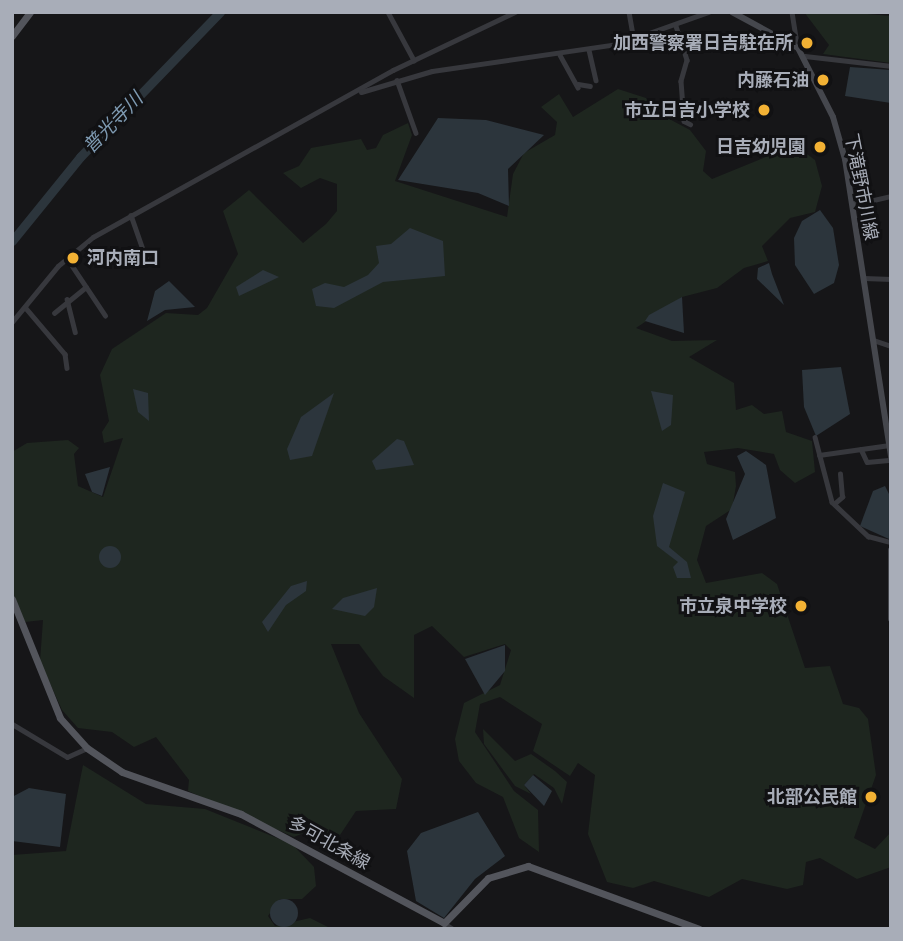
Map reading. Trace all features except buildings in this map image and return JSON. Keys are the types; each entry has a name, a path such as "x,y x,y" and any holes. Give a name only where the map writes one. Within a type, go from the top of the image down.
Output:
{"main road":[{"path":"12,36 30,12"},
{"name":"下滝野市川線","path":"732,12 798,48 806,56 833,117 852,205 891,458"},
{"path":"891,550 891,619"},
{"name":"多可北条線","path":"12,599 50,699 87,748 140,780 241,814 444,923"},
{"path":"444,923 488,878 528,866 699,929"}],"street":[{"path":"388,12 414,61"},
{"path":"12,322 68,257 131,215 361,92 393,70 515,12"},
{"path":"629,12 634,40"},
{"path":"361,92 396,79 561,55 634,40 708,12"},
{"path":"792,12 798,48"},
{"path":"676,26 687,60 681,81 684,121 690,124"},
{"path":"589,50 596,80"},
{"path":"561,55 578,86 590,86"},
{"path":"806,56 891,66"},
{"path":"393,70 415,133"},
{"path":"852,205 891,196"},
{"path":"131,215 146,258"},
{"path":"66,251 105,315"},
{"path":"863,278 891,279"},
{"path":"54,313 67,299 86,287"},
{"path":"67,299 75,332"},
{"path":"25,307 65,354 67,368"},
{"path":"873,340 891,346"},
{"path":"815,437 834,504 868,536 891,542"},
{"path":"819,455 889,445"},
{"path":"861,449 867,463 891,458"},
{"path":"834,504 843,492 840,474"},
{"path":"12,724 67,757 87,748"},
{"path":"444,923 453,929"}],"shaded area":[{"path":"804,12 891,16 891,63 823,54 829,45"},
{"path":"850,67 891,70 891,103 845,96"},
{"path":"618,89 646,98 658,113 690,130 706,151 703,171 712,179 795,145 815,160 822,186 815,212 790,218 762,246 768,261 744,268 717,288 682,297 636,328 672,341 717,340 689,357 734,383 736,410 752,405 764,414 782,411 786,432 812,441 815,472 795,483 780,470 774,454 738,448 704,452 707,464 735,472 736,486 732,509 706,526 697,560 706,583 762,573 777,584 805,668 830,666 843,704 859,708 868,719 876,775 854,838 875,849 891,832 891,867 857,879 820,858 806,862 803,885 787,889 742,879 709,897 654,881 633,888 607,882 588,834 595,775 578,763 570,776 533,751 542,724 500,697 480,704 475,732 514,791 538,810 539,852 519,838 503,797 476,783 459,761 455,739 464,703 500,685 511,650 505,644 464,657 432,626 414,635 414,698 383,676 359,644 331,644 359,713 402,779 396,809 356,811 336,841 311,830 294,837 188,791 189,780 156,737 134,747 112,732 78,728 62,710 40,661 43,620 25,622 12,591 12,452 27,443 68,440 79,448 74,454 78,486 103,497 123,438 104,443 102,432 109,421 100,375 112,349 166,313 198,315 207,308 238,254 223,211 249,190 303,243 326,224 337,211 337,184 320,178 301,188 283,173 299,166 311,148 361,139 367,150 376,148 383,135 408,123 412,135 395,181 507,217 513,174 524,153 555,135 557,122 541,107 559,94 573,117"},
{"path":"438,118 486,120 544,135 508,169 509,206 478,193 398,180"},
{"path":"820,210 833,228 839,265 834,283 814,294 795,265 794,238 802,221"},
{"path":"410,228 443,241 445,276 383,282 334,308 316,306 312,289 325,283 344,287 368,275 379,263 376,246 391,244"},
{"path":"769,263 784,305 757,279 758,268"},
{"path":"263,270 279,277 239,296 236,287"},
{"path":"169,281 195,307 165,310 147,321 155,291"},
{"path":"682,297 684,333 645,321 649,315"},
{"path":"841,367 850,414 816,436 804,407 802,370"},
{"path":"133,389 148,393 149,421 138,412"},
{"path":"651,391 673,395 671,425 662,431"},
{"path":"334,393 312,456 290,460 287,449 301,417"},
{"path":"397,439 404,441 414,465 376,470 372,461"},
{"path":"746,451 766,465 776,518 733,540 726,519 745,474 737,456"},
{"path":"110,467 102,496 92,492 85,474"},
{"path":"663,483 685,492 669,547 687,562 691,578 677,578 673,567 678,562 657,546 653,516"},
{"path":"885,486 891,498 889,539 860,526 873,491"},
{"path":"106,546 114,546 121,553 121,561 114,568 106,568 99,561 99,553"},
{"path":"307,581 306,591 286,605 268,632 262,622 291,586"},
{"path":"377,588 374,607 365,616 332,609 343,598"},
{"path":"505,645 505,671 485,695 465,659"},
{"path":"483,729 515,761 531,754 567,782 562,804 554,788 534,774 524,785 531,794 515,786 484,744"},
{"path":"83,765 146,804 205,809 292,844 314,867 316,886 302,899 280,899 268,916 275,926 310,918 332,929 12,929 12,855 66,851"},
{"path":"533,775 552,791 544,806 524,785"},
{"path":"29,788 66,794 60,847 12,841 12,797"},
{"path":"478,812 505,856 475,879 444,918 416,901 407,851 421,833"},
{"path":"284,899 294,903 298,913 294,923 284,927 274,923 270,913 274,903"}],"waterway":[{"name":"普光寺川","path":"12,241 80,157 220,12"}],"place":[{"name":"加西警察署日吉駐在所","path":"807,43"},
{"name":"内藤石油","path":"823,80"},
{"name":"市立日吉小学校","path":"764,110"},
{"name":"日吉幼児園","path":"820,147"},
{"name":"河内南口","path":"73,258"},
{"name":"市立泉中学校","path":"801,606"},
{"name":"北部公民館","path":"871,797"}]}
